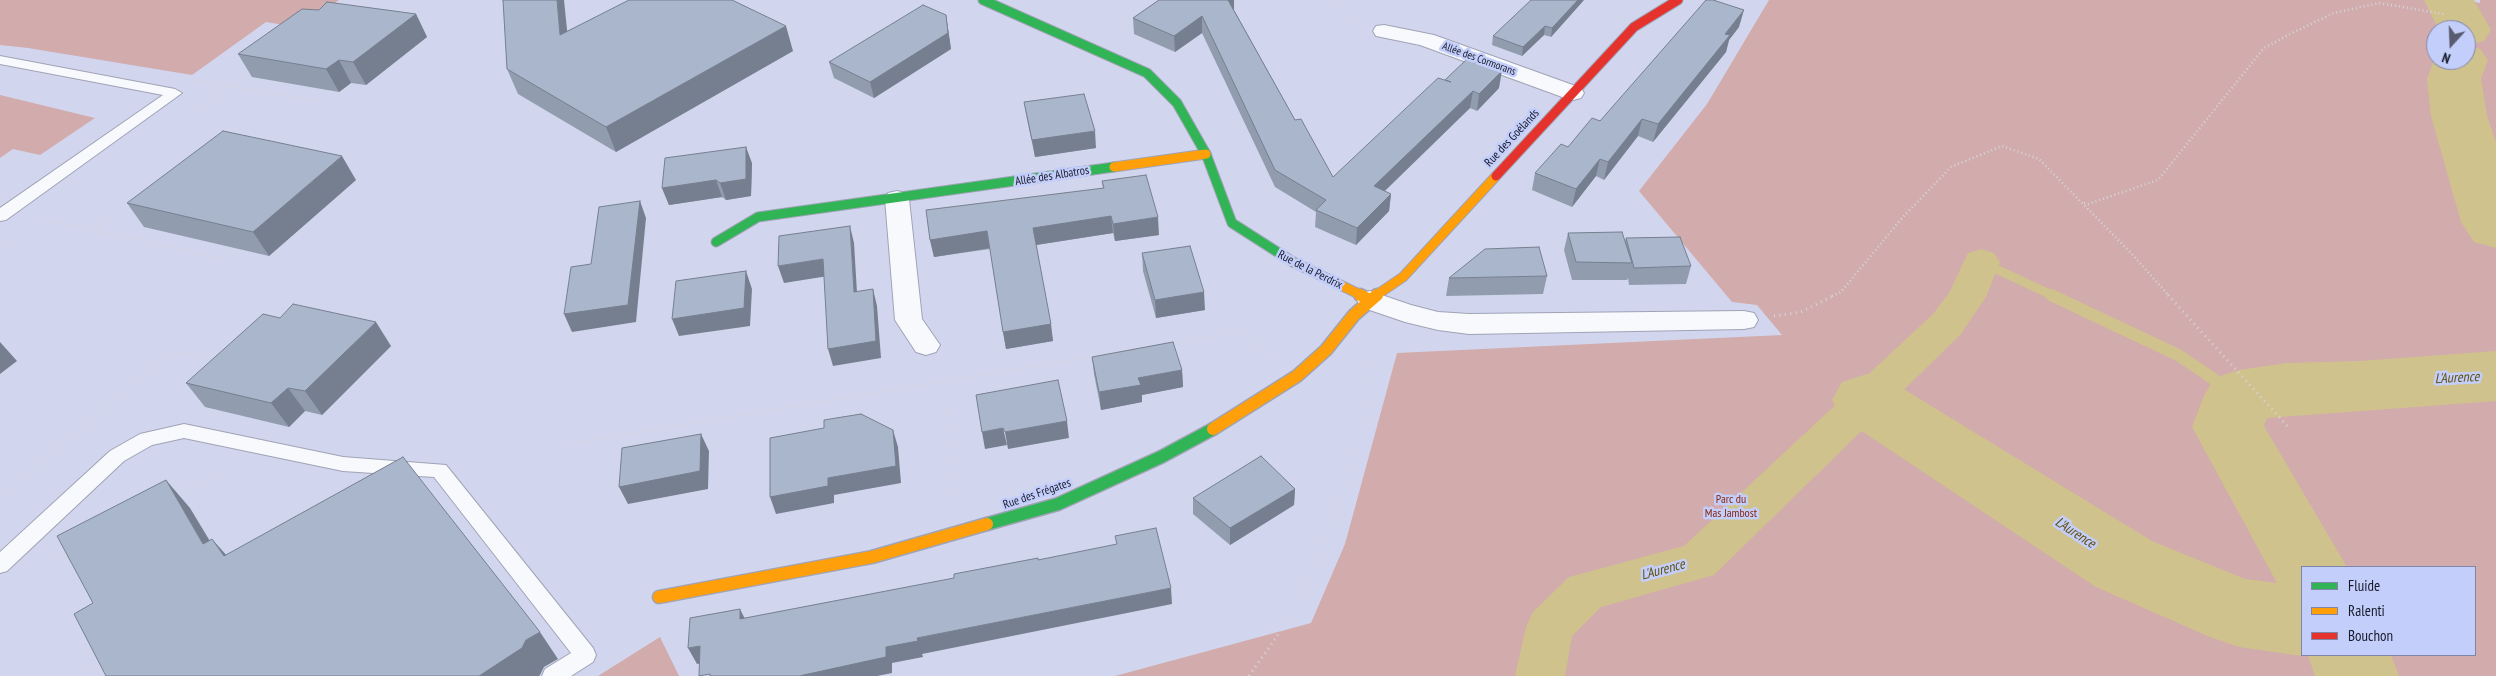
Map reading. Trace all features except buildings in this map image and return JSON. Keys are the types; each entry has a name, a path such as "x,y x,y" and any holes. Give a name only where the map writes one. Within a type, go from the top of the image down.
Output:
{"street":[{"name":"Rue de la Perdrix","path":"983,0 1147,72 1177,103 1206,154 1232,223 1276,253 1370,300 1405,313 1438,321 1470,324 1744,320"},
{"name":"Rue des Goélands","path":"1370,300 1403,277 1634,27 1660,9 1678,0"},
{"name":"Allée des Cormorans","path":"1384,31 1426,40 1573,93"},
{"name":"Allée des Albatros","path":"716,242 758,218 1206,154"},
{"path":"898,199 909,320 926,345"},
{"name":"Rue des Frégates","path":"659,597 872,557 1058,504 1161,457 1243,412 1297,376 1326,350 1354,315 1370,300"}],"lane":[{"path":"0,60 175,94 0,216"},
{"path":"0,566 117,456 147,439 184,431 343,464 439,470 585,655 553,676"}],"path":[{"path":"2082,201 2088,204 2158,180 2264,48 2292,33 2334,13 2379,4 2444,14"},
{"path":"194,79 325,102"},
{"path":"1744,320 1801,312 1841,292 1902,218 1951,167 2002,146 2039,159 2082,201 2131,253 2263,402 2290,429"},
{"path":"94,230 114,215"},
{"path":"43,219 220,258 234,248"},
{"path":"1249,676 1289,619 1334,526 1361,430 1373,368 1370,300"},
{"path":"571,444 1241,331 1297,376"},
{"path":"926,345 942,382 965,532"},
{"path":"0,497 171,351 218,362"},
{"path":"171,498 231,467"},
{"path":"42,565 76,548"},
{"path":"98,643 83,652 93,670 106,663"}],"green space":[{"path":"0,0 339,0 302,28 266,22 192,75 0,45"},
{"name":"Parc du Mas Jambost","path":"1769,0 2466,0 2480,3 2480,0 2496,0 2496,676 1115,676 1311,623 1345,544 1397,353 1782,335 1757,305 1732,302 1639,191 1707,104"},
{"path":"0,95 95,118 40,155 13,149 0,158"},
{"path":"660,637 679,676 598,676"}],"waterway":[{"name":"L'Aurence","path":"2449,0 2460,20"},
{"name":"L'Aurence","path":"2457,70 2454,79 2459,116 2492,222 2496,228"},
{"name":"L'Aurence","path":"1981,262 2054,296"},
{"name":"L'Aurence","path":"1540,676 1550,627 1586,591 1698,561 1947,324 1967,297 1981,262"},
{"name":"L'Aurence","path":"2051,295 2178,355 2239,396"},
{"name":"L'Aurence","path":"2307,566 2228,427 2239,396 2286,389 2360,387 2496,376"},
{"name":"L'Aurence","path":"1867,400 2124,564 2239,613 2301,621"},
{"name":"L'Aurence","path":"2350,656 2357,676"}],"traffic: fast":[{"path":"983,0 1147,73 1177,103 1206,154 1232,223 1276,253 1293,262"},
{"path":"716,242 758,217 1114,167"},
{"path":"987,524 1058,504 1161,457 1213,429"}],"traffic: slow":[{"path":"1114,167 1206,154"},
{"path":"1213,429 1243,412 1297,376 1326,350 1354,315 1370,300 1403,277 1496,176"},
{"path":"1293,262 1370,300"},
{"path":"659,597 872,557 987,524"}],"traffic: jam":[{"path":"1496,176 1634,27 1678,0"}]}
